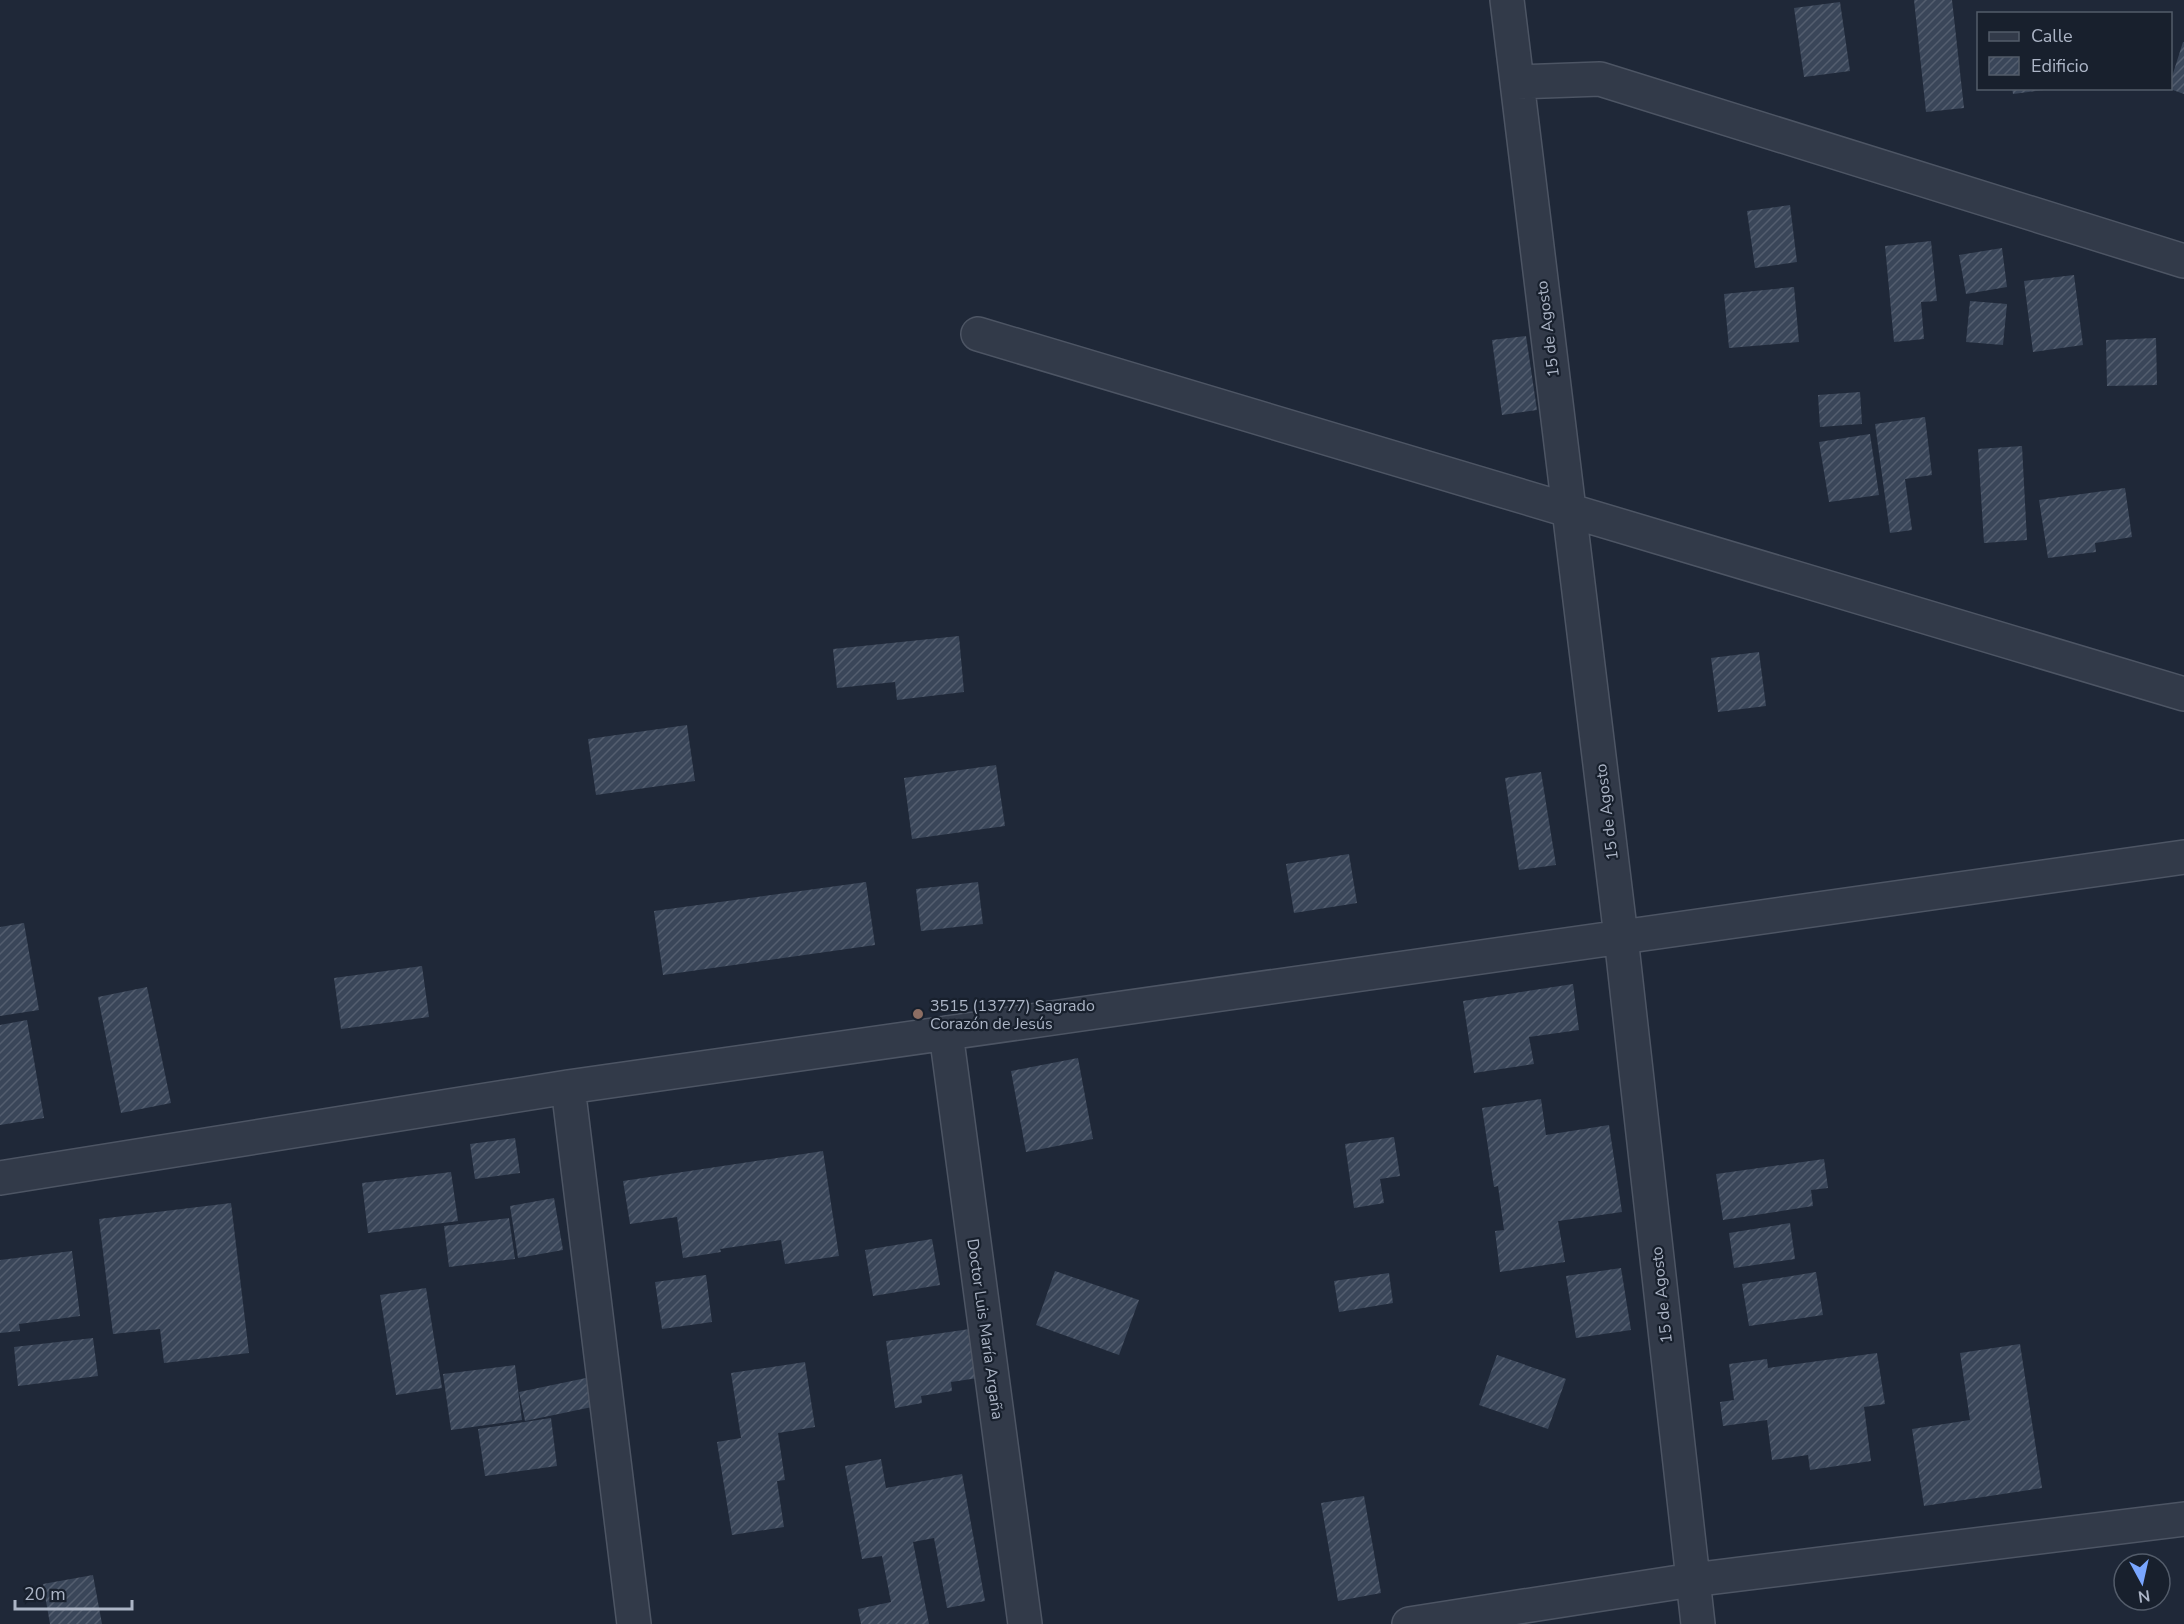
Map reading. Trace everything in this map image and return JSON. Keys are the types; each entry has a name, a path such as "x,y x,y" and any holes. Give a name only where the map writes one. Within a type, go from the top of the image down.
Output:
{"street":[{"name":"15 de Agosto","path":"1507,0 1621,937 1698,1624"},
{"path":"1517,82 1600,79 2184,261"},
{"path":"978,334 2184,694"},
{"path":"0,1178 568,1087 2184,857"},
{"name":"Doctor Luis María Argaña","path":"946,1033 1025,1624"},
{"path":"568,1087 634,1624"},
{"path":"1408,1624 1692,1580 2184,1520"}],"building":[{"path":"1914,0 1952,0 1964,108 1926,112"},
{"path":"1840,2 1850,71 1804,77 1794,8"},
{"path":"2184,42 2184,94 2172,90 2172,77"},
{"path":"2012,90 2044,90 2013,94"},
{"path":"1790,205 1797,262 1755,268 1747,211"},
{"path":"1931,241 1937,301 1921,302 1924,339 1894,342 1885,246"},
{"path":"2002,248 2007,287 1966,294 1959,255"},
{"path":"2074,275 2083,345 2033,352 2024,281"},
{"path":"1794,287 1799,342 1729,348 1724,294"},
{"path":"1970,301 2007,304 2003,345 1966,342"},
{"path":"1526,336 1537,410 1502,415 1492,340"},
{"path":"2156,338 2157,385 2107,386 2106,340"},
{"path":"1860,392 1862,424 1820,427 1818,395"},
{"path":"1925,417 1932,475 1905,479 1912,530 1890,533 1875,424"},
{"path":"1870,434 1879,495 1829,502 1819,442"},
{"path":"2022,446 2027,540 1984,543 1978,449"},
{"path":"2125,488 2132,537 2095,543 2096,552 2048,558 2039,500"},
{"path":"959,636 964,692 897,700 895,682 837,688 833,649"},
{"path":"1759,652 1766,706 1718,712 1711,658"},
{"path":"687,725 695,781 596,795 588,739"},
{"path":"996,765 1005,826 912,839 904,778"},
{"path":"1541,772 1556,865 1519,870 1505,778"},
{"path":"1349,854 1357,903 1294,913 1286,864"},
{"path":"866,882 875,945 663,975 654,911"},
{"path":"978,882 983,924 921,931 916,889"},
{"path":"24,923 39,1010 0,1016 0,927"},
{"path":"422,966 429,1017 341,1029 334,978"},
{"path":"1573,984 1579,1030 1529,1037 1534,1064 1474,1073 1463,1001"},
{"path":"147,987 171,1103 121,1113 98,997"},
{"path":"27,1020 44,1118 0,1125 0,1025"},
{"path":"1078,1058 1093,1139 1026,1152 1011,1071"},
{"path":"1541,1099 1546,1135 1609,1125 1622,1212 1558,1221 1565,1262 1500,1272 1495,1231 1504,1230 1498,1186 1494,1187 1482,1108"},
{"path":"1394,1137 1400,1176 1380,1179 1384,1203 1354,1208 1345,1144"},
{"path":"515,1138 520,1173 475,1179 470,1144"},
{"path":"823,1151 839,1256 785,1264 781,1240 720,1249 721,1252 683,1258 677,1217 630,1224 623,1181"},
{"path":"1824,1159 1828,1188 1811,1190 1813,1206 1723,1220 1716,1174"},
{"path":"451,1172 458,1221 368,1233 362,1183"},
{"path":"554,1198 563,1250 518,1258 510,1206"},
{"path":"231,1203 249,1353 164,1363 160,1329 113,1334 99,1219"},
{"path":"509,1218 515,1259 449,1267 444,1226"},
{"path":"1790,1223 1795,1259 1734,1268 1729,1233"},
{"path":"932,1239 940,1285 873,1296 865,1250"},
{"path":"72,1251 80,1316 19,1324 20,1331 0,1333 0,1260"},
{"path":"1621,1268 1631,1330 1576,1338 1566,1276"},
{"path":"1055,1271 1139,1300 1119,1355 1036,1325"},
{"path":"1816,1272 1823,1315 1749,1326 1742,1284"},
{"path":"1389,1273 1393,1303 1339,1312 1334,1281"},
{"path":"706,1275 712,1322 662,1329 655,1282"},
{"path":"426,1288 442,1388 396,1395 380,1295"},
{"path":"970,1329 978,1378 951,1382 952,1391 921,1396 922,1403 895,1408 886,1341"},
{"path":"93,1338 98,1376 18,1386 14,1347"},
{"path":"2020,1344 2042,1488 1924,1506 1912,1429 1970,1420 1960,1353"},
{"path":"1877,1353 1885,1404 1864,1407 1871,1461 1810,1470 1808,1455 1772,1460 1767,1420 1723,1426 1720,1402 1734,1400 1729,1364 1767,1359 1768,1368"},
{"path":"1497,1355 1566,1379 1548,1429 1479,1405"},
{"path":"805,1362 815,1427 778,1433 785,1480 777,1481 784,1527 732,1535 717,1442 741,1438 731,1373"},
{"path":"515,1365 522,1420 451,1430 443,1374"},
{"path":"586,1378 592,1407 525,1421 519,1392"},
{"path":"551,1418 557,1466 485,1476 478,1429"},
{"path":"881,1459 886,1488 962,1474 985,1601 947,1608 934,1538 913,1542 929,1624 861,1624 858,1609 891,1602 882,1556 862,1559 845,1466"},
{"path":"1364,1496 1381,1593 1338,1601 1321,1503"},
{"path":"93,1575 102,1624 50,1624 43,1584"}],"place":[{"name":"3515 (13777) Sagrado Corazón de Jesús","path":"918,1014"}]}
